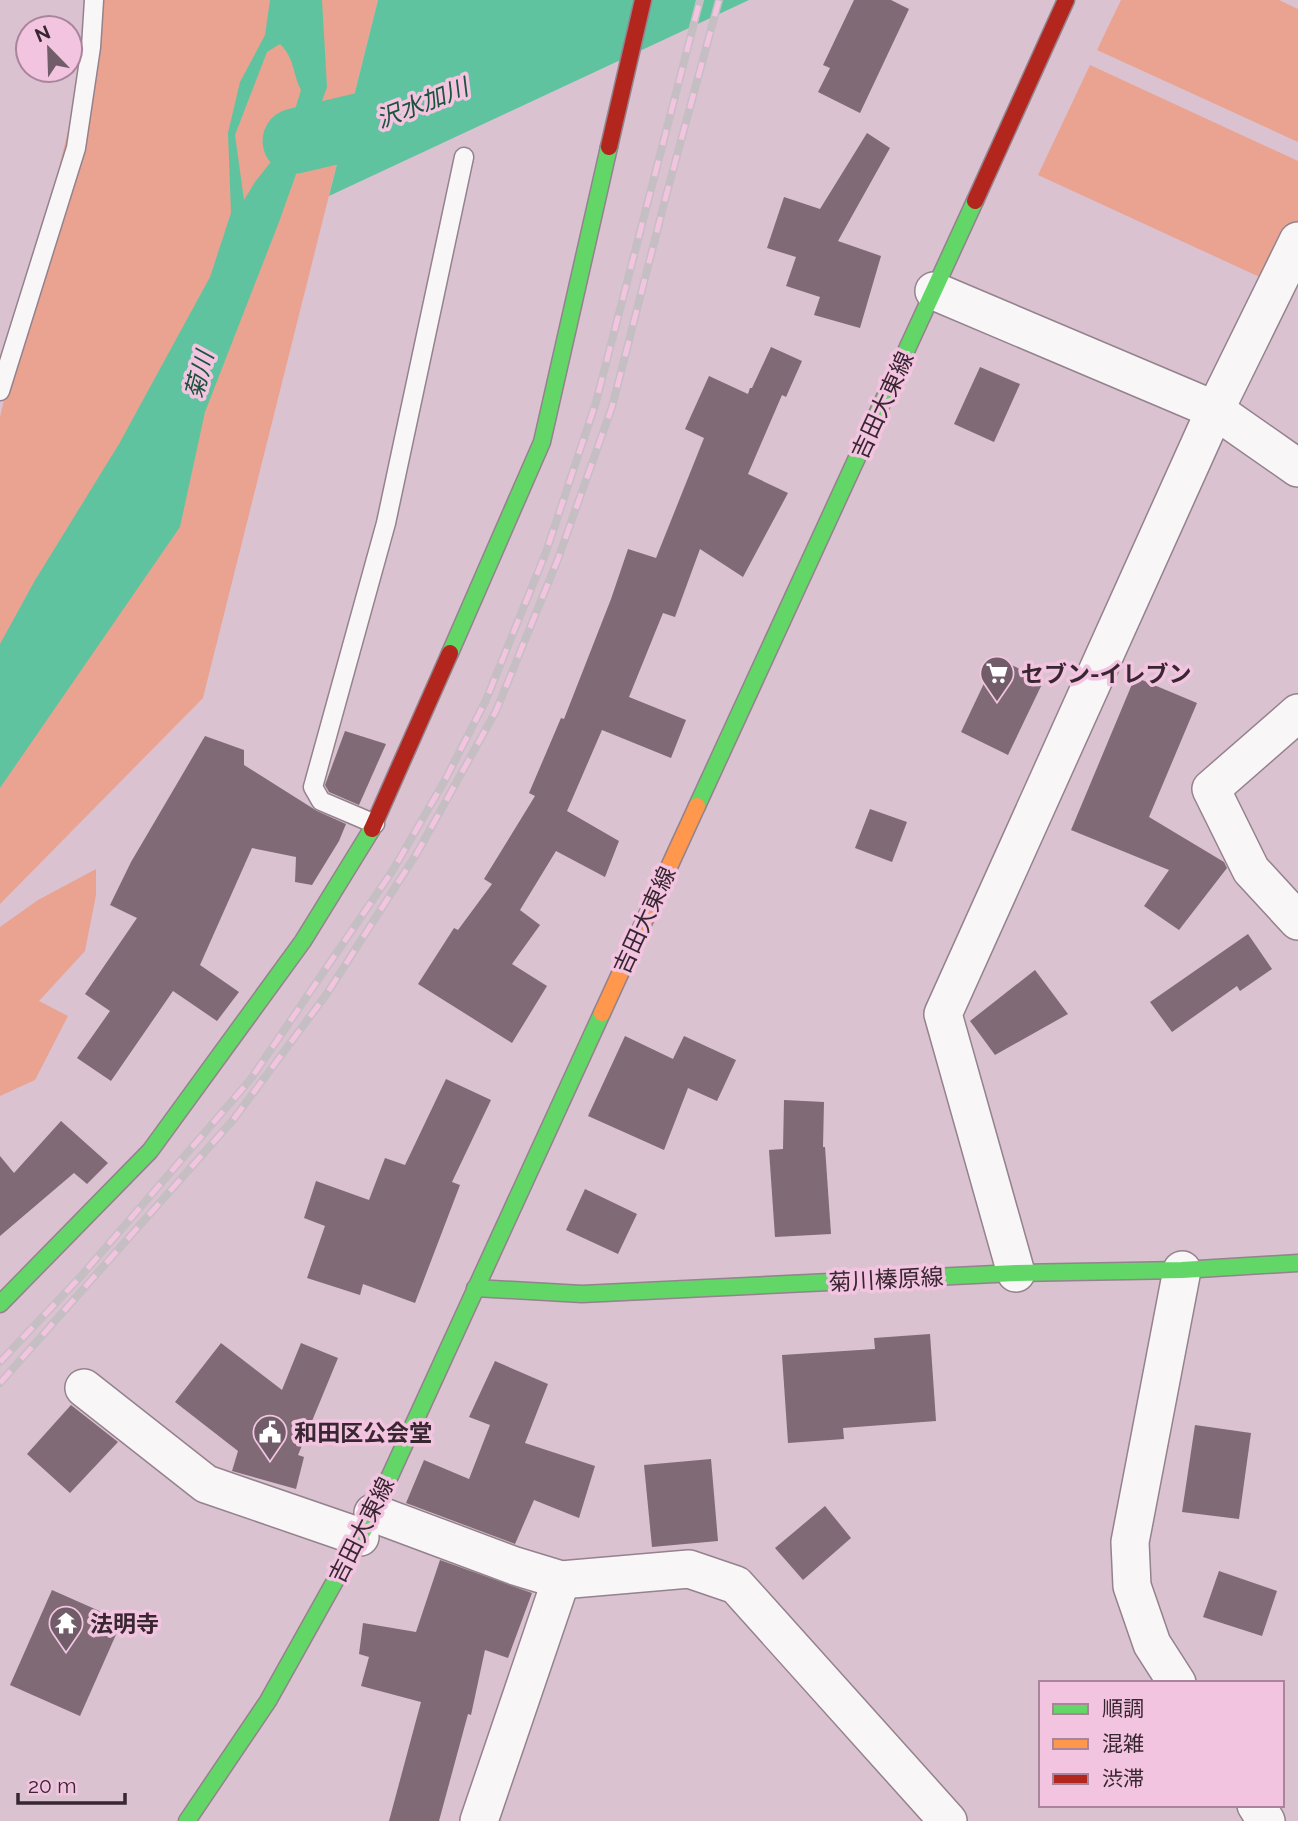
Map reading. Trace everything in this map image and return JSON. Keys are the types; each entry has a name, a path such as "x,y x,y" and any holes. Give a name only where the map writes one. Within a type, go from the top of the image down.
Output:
{"main road":[{"path":"0,1304 150,1151 303,940 375,824 542,442 643,0"},
{"name":"吉田大東線","path":"187,1821 268,1701 366,1525 1066,0"},
{"name":"菊川榛原線","path":"475,1288 582,1294 1016,1273 1182,1270 1298,1263"}],"street":[{"path":"1016,1273 943,1014 1215,410 1298,241"},
{"path":"934,291 1215,410 1298,468"},
{"path":"1298,713 1211,789 1251,870 1298,921"},
{"path":"1176,1681 1152,1644 1132,1586 1130,1542 1182,1270"},
{"path":"84,1388 206,1484 366,1525 561,1580 689,1569 736,1585 948,1821"},
{"path":"479,1821 561,1580"}],"lane":[{"path":"0,391 76,148 91,47 94,0"},
{"path":"375,824 321,801 313,787 386,523 464,157"}],"shaded area":[{"path":"99,0 378,0 203,698 0,904 0,417 79,84 84,84 84,63"},
{"path":"1121,0 1279,0 1298,9 1298,142 1097,50"},
{"path":"1090,65 1298,161 1298,240 1277,285 1038,175"},
{"path":"96,869 96,895 85,951 39,1001 68,1016 35,1080 0,1096 0,927 38,900"}],"water":[{"name":"菊川","path":"270,0 322,0 327,87 279,222 205,412 180,527 0,788 0,644 34,582 119,444 210,277 231,213 228,133 240,82 265,35","holes":["280,44 301,90 284,145 244,200 235,135 267,52"]},
{"path":"378,0 749,0 329,196"}],"building":[{"path":"854,0 891,0 909,9 860,113 818,92 830,68 823,65"},
{"path":"867,133 890,148 838,241 881,256 860,328 814,315 820,297 786,286 796,257 767,248 784,197 820,209"},
{"path":"771,347 802,361 786,397 782,395 748,474 788,493 743,577 700,549 675,617 663,613 629,697 686,720 671,758 602,730 567,811 619,841 605,877 556,851 520,910 540,925 512,964 547,986 512,1043 418,984 454,928 458,930 492,884 484,879 535,796 529,793 561,718 564,719 628,549 656,558 704,438 685,429 709,376 748,394"},
{"path":"980,367 1020,384 994,442 954,424"},
{"path":"996,658 1044,680 1008,755 961,732"},
{"path":"1135,677 1197,703 1149,817 1224,862 1227,868 1179,930 1144,906 1169,870 1071,830"},
{"path":"345,731 386,744 359,805 329,792 325,785"},
{"path":"205,736 244,750 244,765 317,811 346,824 339,841 312,885 295,882 296,857 252,848 200,965 239,992 217,1021 173,991 111,1081 77,1058 110,1011 85,994 137,918 110,905 131,862"},
{"path":"870,809 907,822 892,862 855,848"},
{"path":"1248,934 1272,969 1240,991 1237,986 1172,1032 1150,1002"},
{"path":"1035,970 1068,1014 995,1055 970,1021"},
{"path":"625,1036 673,1059 684,1036 736,1060 717,1101 688,1088 664,1150 588,1116"},
{"path":"446,1079 491,1100 452,1182 460,1185 415,1303 363,1284 360,1295 307,1278 325,1226 304,1218 316,1181 369,1200 385,1158 405,1165"},
{"path":"784,1100 824,1102 823,1147 831,1234 775,1237 769,1150 783,1149"},
{"path":"61,1121 108,1163 87,1184 74,1173 0,1236 0,1156 14,1173"},
{"path":"585,1189 637,1214 618,1254 566,1230"},
{"path":"930,1334 936,1421 843,1428 844,1439 788,1443 782,1355 875,1349 874,1338"},
{"path":"221,1343 282,1390 301,1343 338,1358 298,1455 304,1457 296,1489 232,1471 238,1451 175,1402"},
{"path":"495,1361 548,1384 525,1443 595,1466 579,1518 534,1500 515,1544 406,1503 424,1460 469,1479 490,1425 469,1417"},
{"path":"71,1405 118,1442 70,1493 27,1454"},
{"path":"1195,1425 1251,1433 1239,1519 1182,1512"},
{"path":"711,1459 718,1541 652,1547 644,1465"},
{"path":"825,1506 851,1538 803,1580 775,1548"},
{"path":"440,1560 532,1593 508,1658 485,1650 471,1715 468,1714 439,1821 389,1821 421,1702 361,1686 369,1657 359,1654 363,1623 416,1632"},
{"path":"1219,1571 1277,1591 1262,1636 1203,1617"},
{"name":"法明寺","path":"52,1590 122,1621 80,1716 10,1685"}],"waterway":[{"name":"沢水加川","path":"295,141 363,125 432,102"}],"railway":[{"path":"0,1362 82,1275 250,1080 393,870 445,780 486,700 546,552 596,402 700,0"},
{"path":"0,1383 233,1120 326,995 417,853 496,711 558,559 612,407 719,0"}],"traffic: fast":[{"path":"450,653 542,442 609,147"},
{"path":"697,806 975,201"},
{"path":"0,1304 150,1151 303,941 372,829"},
{"path":"187,1821 268,1701 373,1513 602,1013"},
{"path":"475,1288 582,1294 1016,1273 1182,1270 1298,1263"}],"traffic: slow":[{"path":"602,1013 697,806"}],"traffic: jam":[{"path":"609,147 643,0"},
{"path":"975,201 1066,0"},
{"path":"372,829 450,653"}],"place":[{"name":"セブン-イレブン","path":"997,703"},
{"name":"和田区公会堂","path":"270,1462"},
{"name":"法明寺","path":"66,1653"}]}
